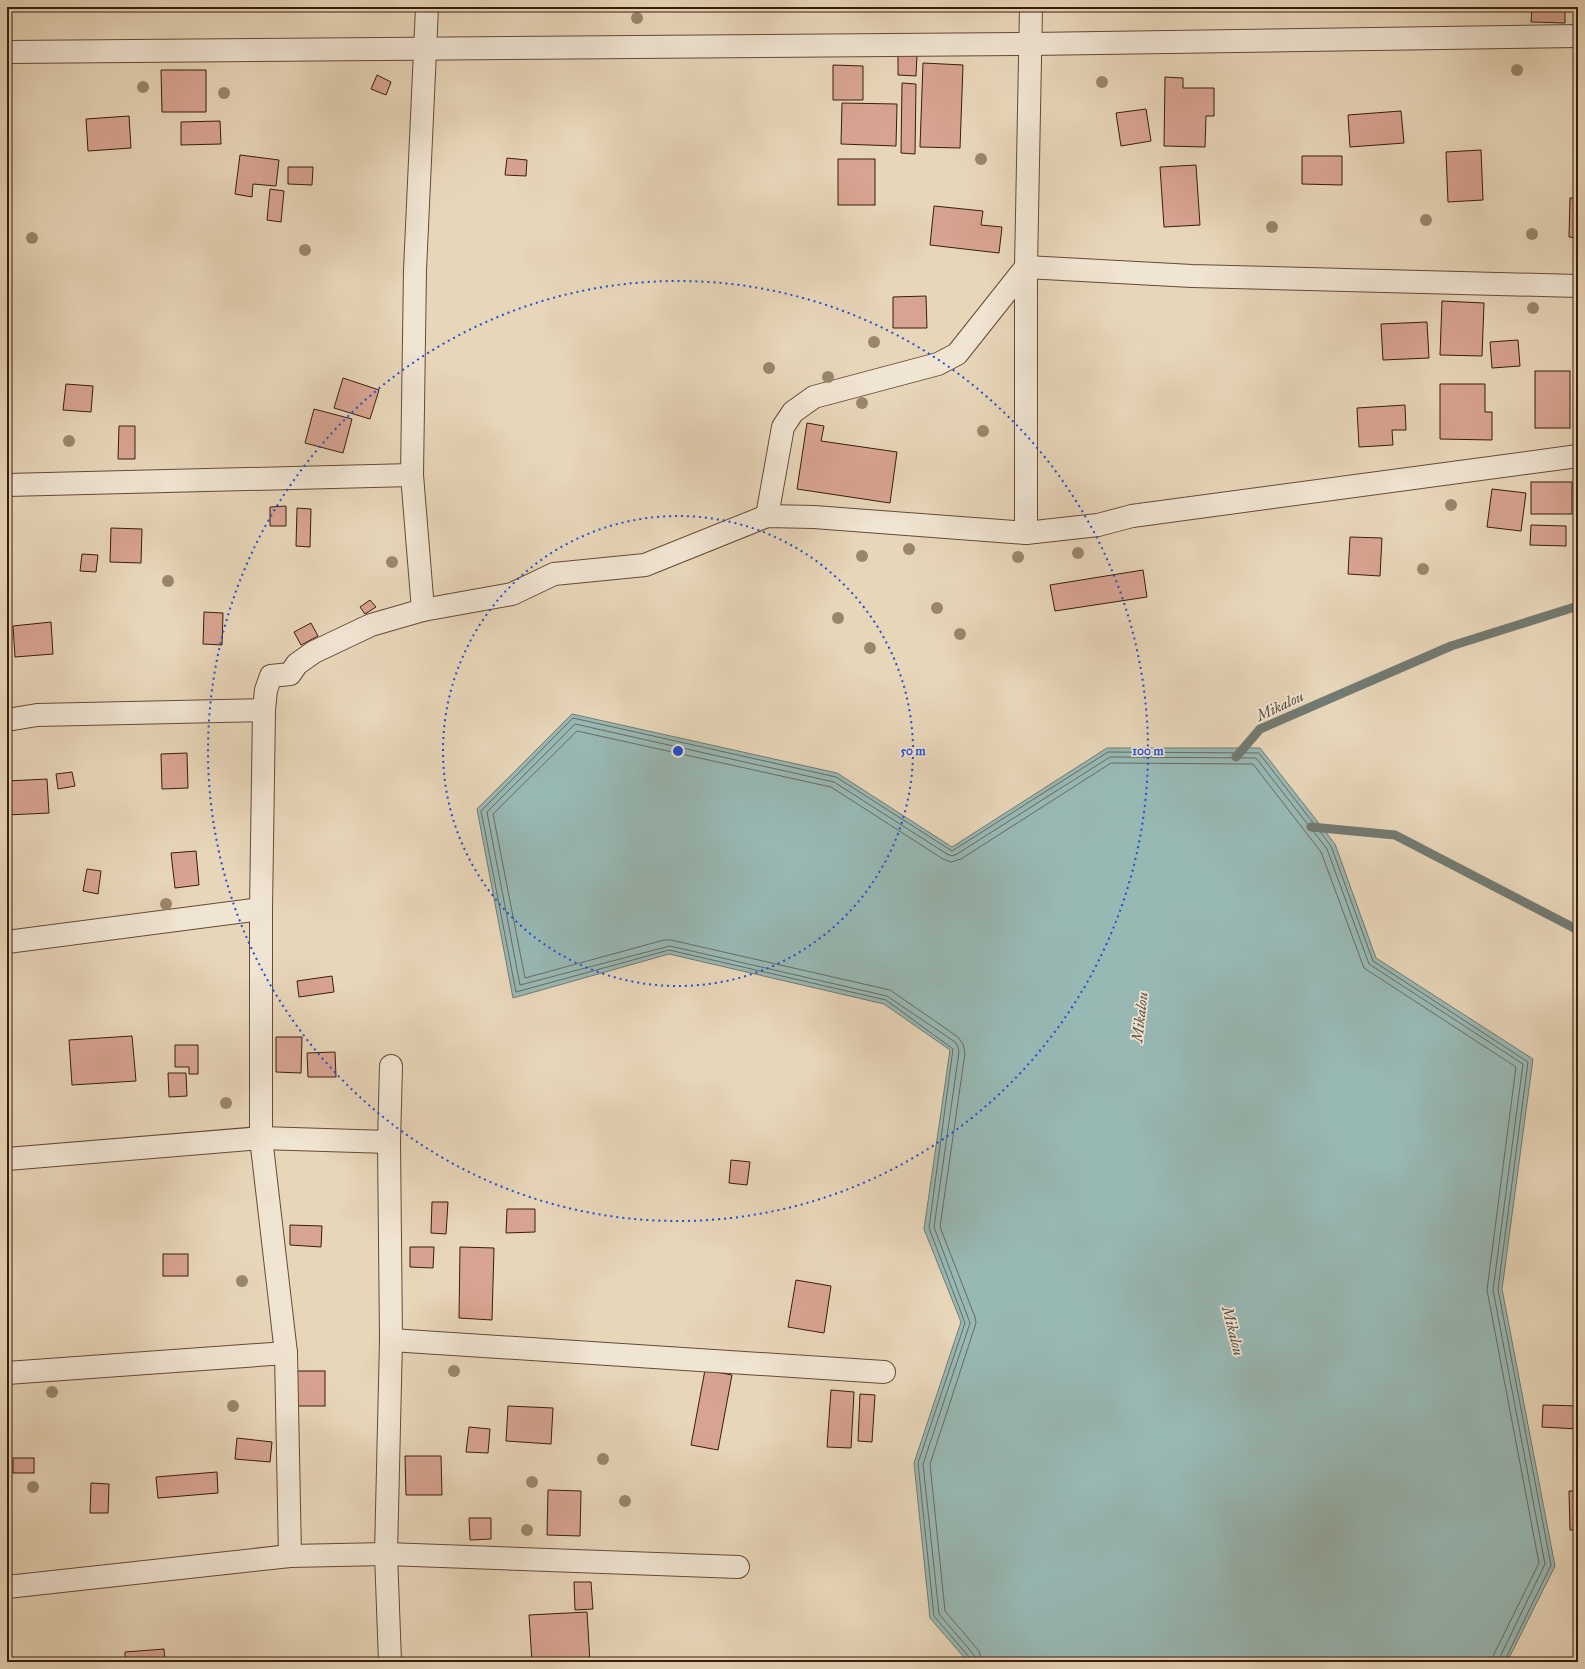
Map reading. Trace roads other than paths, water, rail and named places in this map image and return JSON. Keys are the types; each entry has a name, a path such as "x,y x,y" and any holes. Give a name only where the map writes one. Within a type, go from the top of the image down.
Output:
{"street":[{"path":"422,610 412,475 414,270 427,7"},
{"path":"1026,533 1026,267 1031,7"},
{"path":"7,52 1031,44 1578,36"},
{"path":"1026,267 1192,276 1578,286"},
{"path":"767,516 783,427 793,412 814,397 938,364 957,354 1026,267"},
{"path":"290,1556 286,1353 261,1138 261,909 264,710 266,690 271,676 290,674 298,664 314,652 371,625 422,610 512,594 554,574 645,565 767,516 814,517 1026,533 1098,526 1132,516 1578,456"},
{"path":"7,485 412,475"},
{"path":"7,720 37,715 264,710"},
{"path":"7,942 261,909"},
{"path":"390,1662 386,1554 391,1340 388,1142 392,1066"},
{"path":"7,1159 261,1138 388,1142"},
{"path":"391,1340 884,1372"},
{"path":"7,1373 286,1353"},
{"path":"7,1587 290,1556 386,1554 738,1567"}],"water":[{"path":"572,714 837,773 952,847 1107,748 1260,748 1335,844 1376,958 1533,1059 1502,1289 1555,1566 1507,1662 968,1662 930,1618 914,1463 961,1322 924,1229 950,1050 884,1004 669,954 513,998 477,809"}],"waterway":[{"name":"Mikalou","path":"1236,757 1260,729 1451,646 1578,606"},
{"path":"1311,827 1395,835 1578,930"}]}
